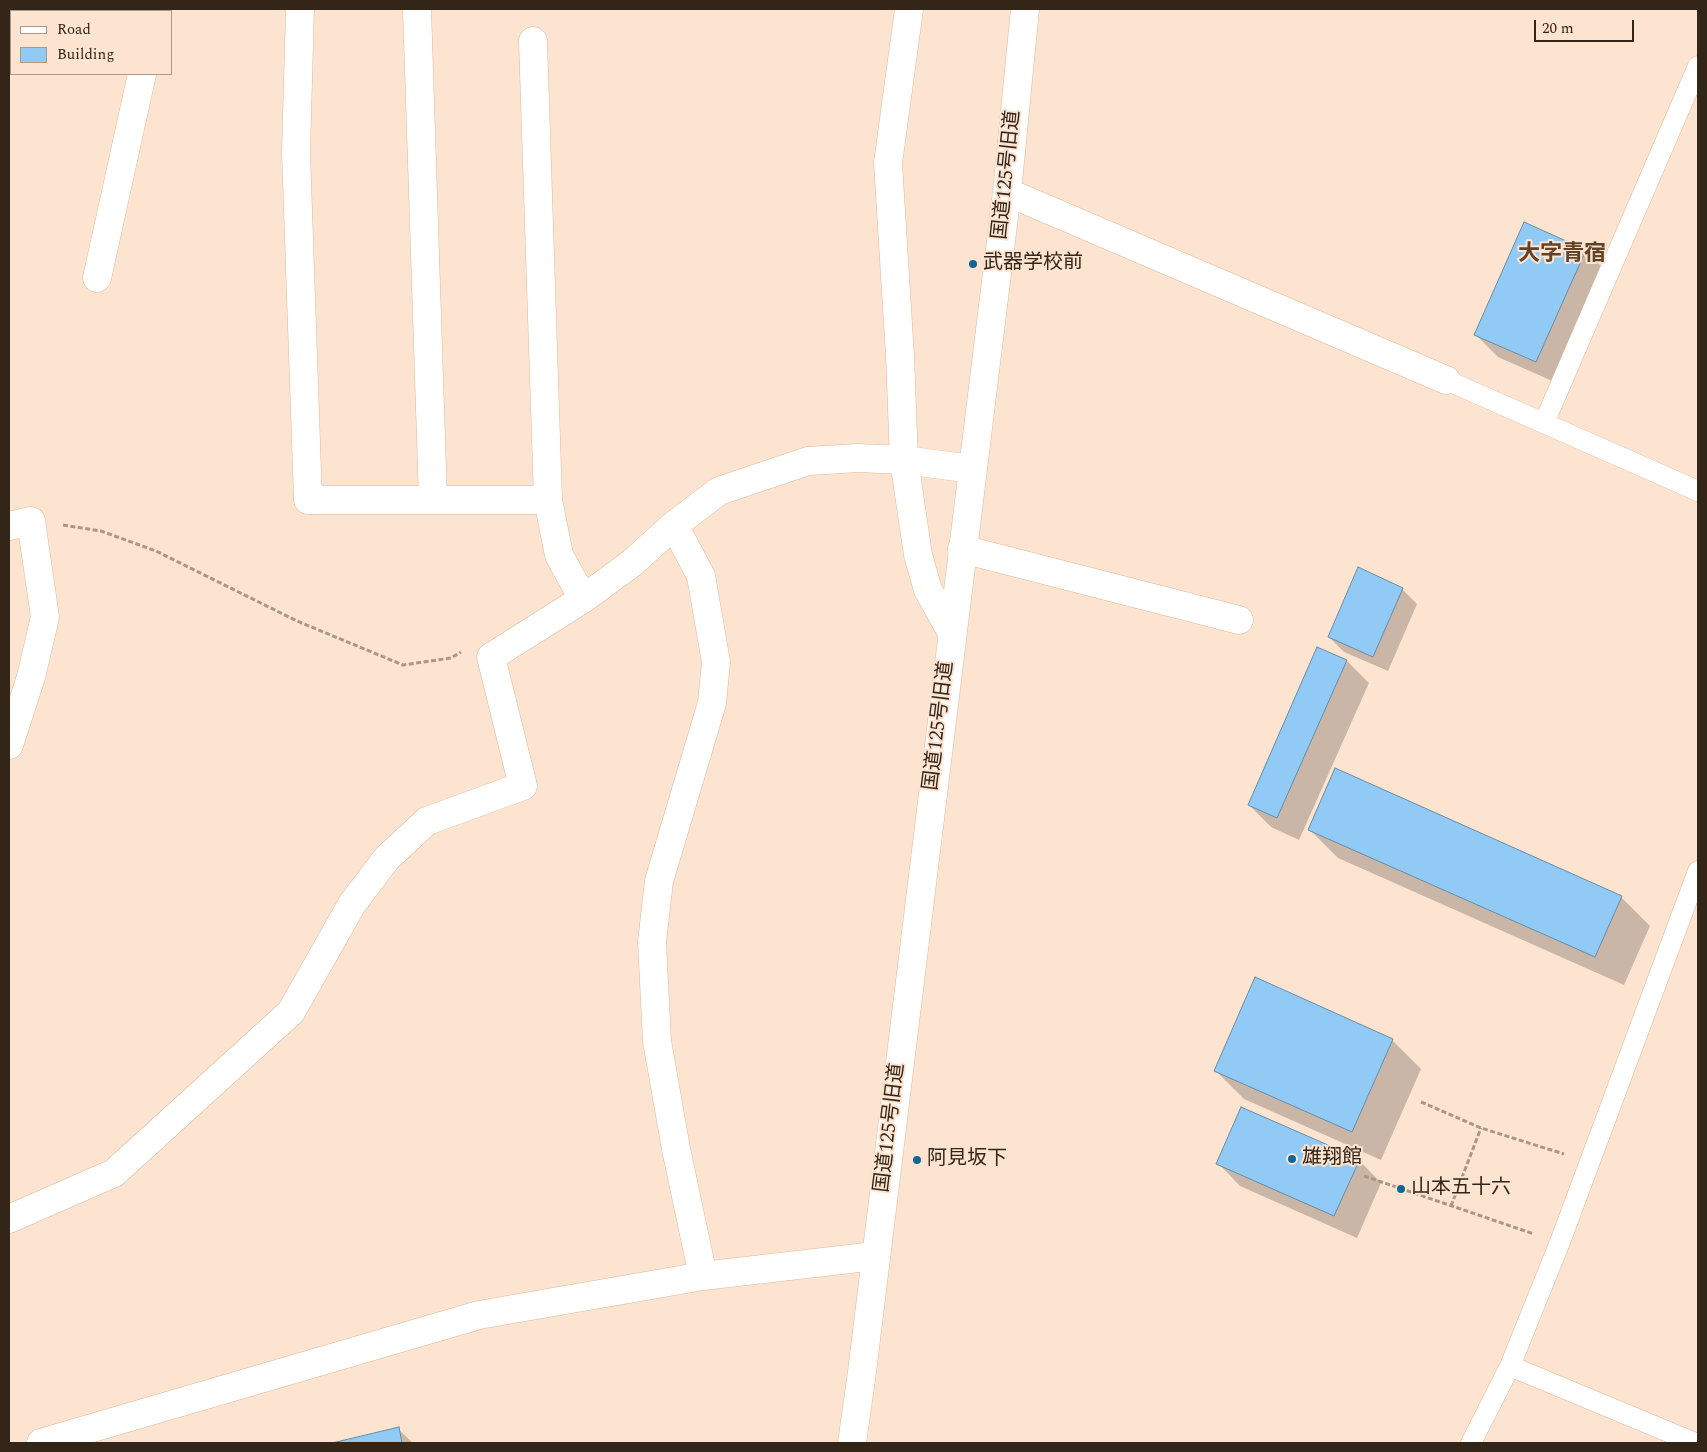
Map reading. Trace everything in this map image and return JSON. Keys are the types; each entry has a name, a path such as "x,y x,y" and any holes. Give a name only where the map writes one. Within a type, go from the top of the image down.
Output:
{"street":[{"path":"300,9 296,152 308,500 548,500"},
{"path":"417,9 433,500"},
{"path":"909,9 888,164 900,356 904,460 918,555 928,590 952,633"},
{"name":"国道125号旧道","path":"852,1443 1007,192 1025,9"},
{"path":"534,41 548,500 559,555 583,599"},
{"path":"97,278 142,75"},
{"path":"1007,192 1446,380"},
{"path":"9,1219 114,1173 291,1012 352,904 387,858 427,822 523,786 491,657 583,599 632,563 674,525 718,491 808,461 858,458 904,460 972,469"},
{"path":"9,745 31,677 44,616 20,524"},
{"path":"674,525 701,576 716,662 712,703 659,881 652,942 657,1041 676,1149 703,1276"},
{"path":"962,549 1239,620"},
{"path":"41,1443 479,1315 703,1276 875,1256"}],"lane":[{"path":"1544,423 1698,66"},
{"path":"1446,380 1698,491"},
{"path":"1471,1443 1510,1366 1560,1242 1698,871"},
{"path":"1510,1366 1695,1443"}],"path":[{"path":"20,524 101,531 156,551 297,621 403,665 451,658 479,642 491,657"},
{"path":"1422,1102 1481,1128 1590,1163"},
{"path":"1451,1206 1481,1128"},
{"path":"1364,1176 1560,1242"}],"building":[{"path":"1524,222 1586,250 1536,362 1474,335"},
{"path":"1358,567 1403,588 1373,657 1328,637"},
{"path":"1317,647 1347,660 1277,818 1248,805"},
{"path":"1335,768 1622,896 1595,957 1308,830"},
{"path":"1255,977 1393,1039 1352,1132 1214,1071"},
{"path":"1241,1107 1360,1159 1334,1216 1216,1164"},
{"path":"399,1427 402,1443 332,1443"}],"place":[{"name":"武器学校前","path":"973,264"},
{"name":"雄翔館","path":"1292,1159"},
{"name":"阿見坂下","path":"917,1160"},
{"name":"山本五十六","path":"1401,1189"}],"district":[{"name":"大字青宿","path":"1562,256"}]}
